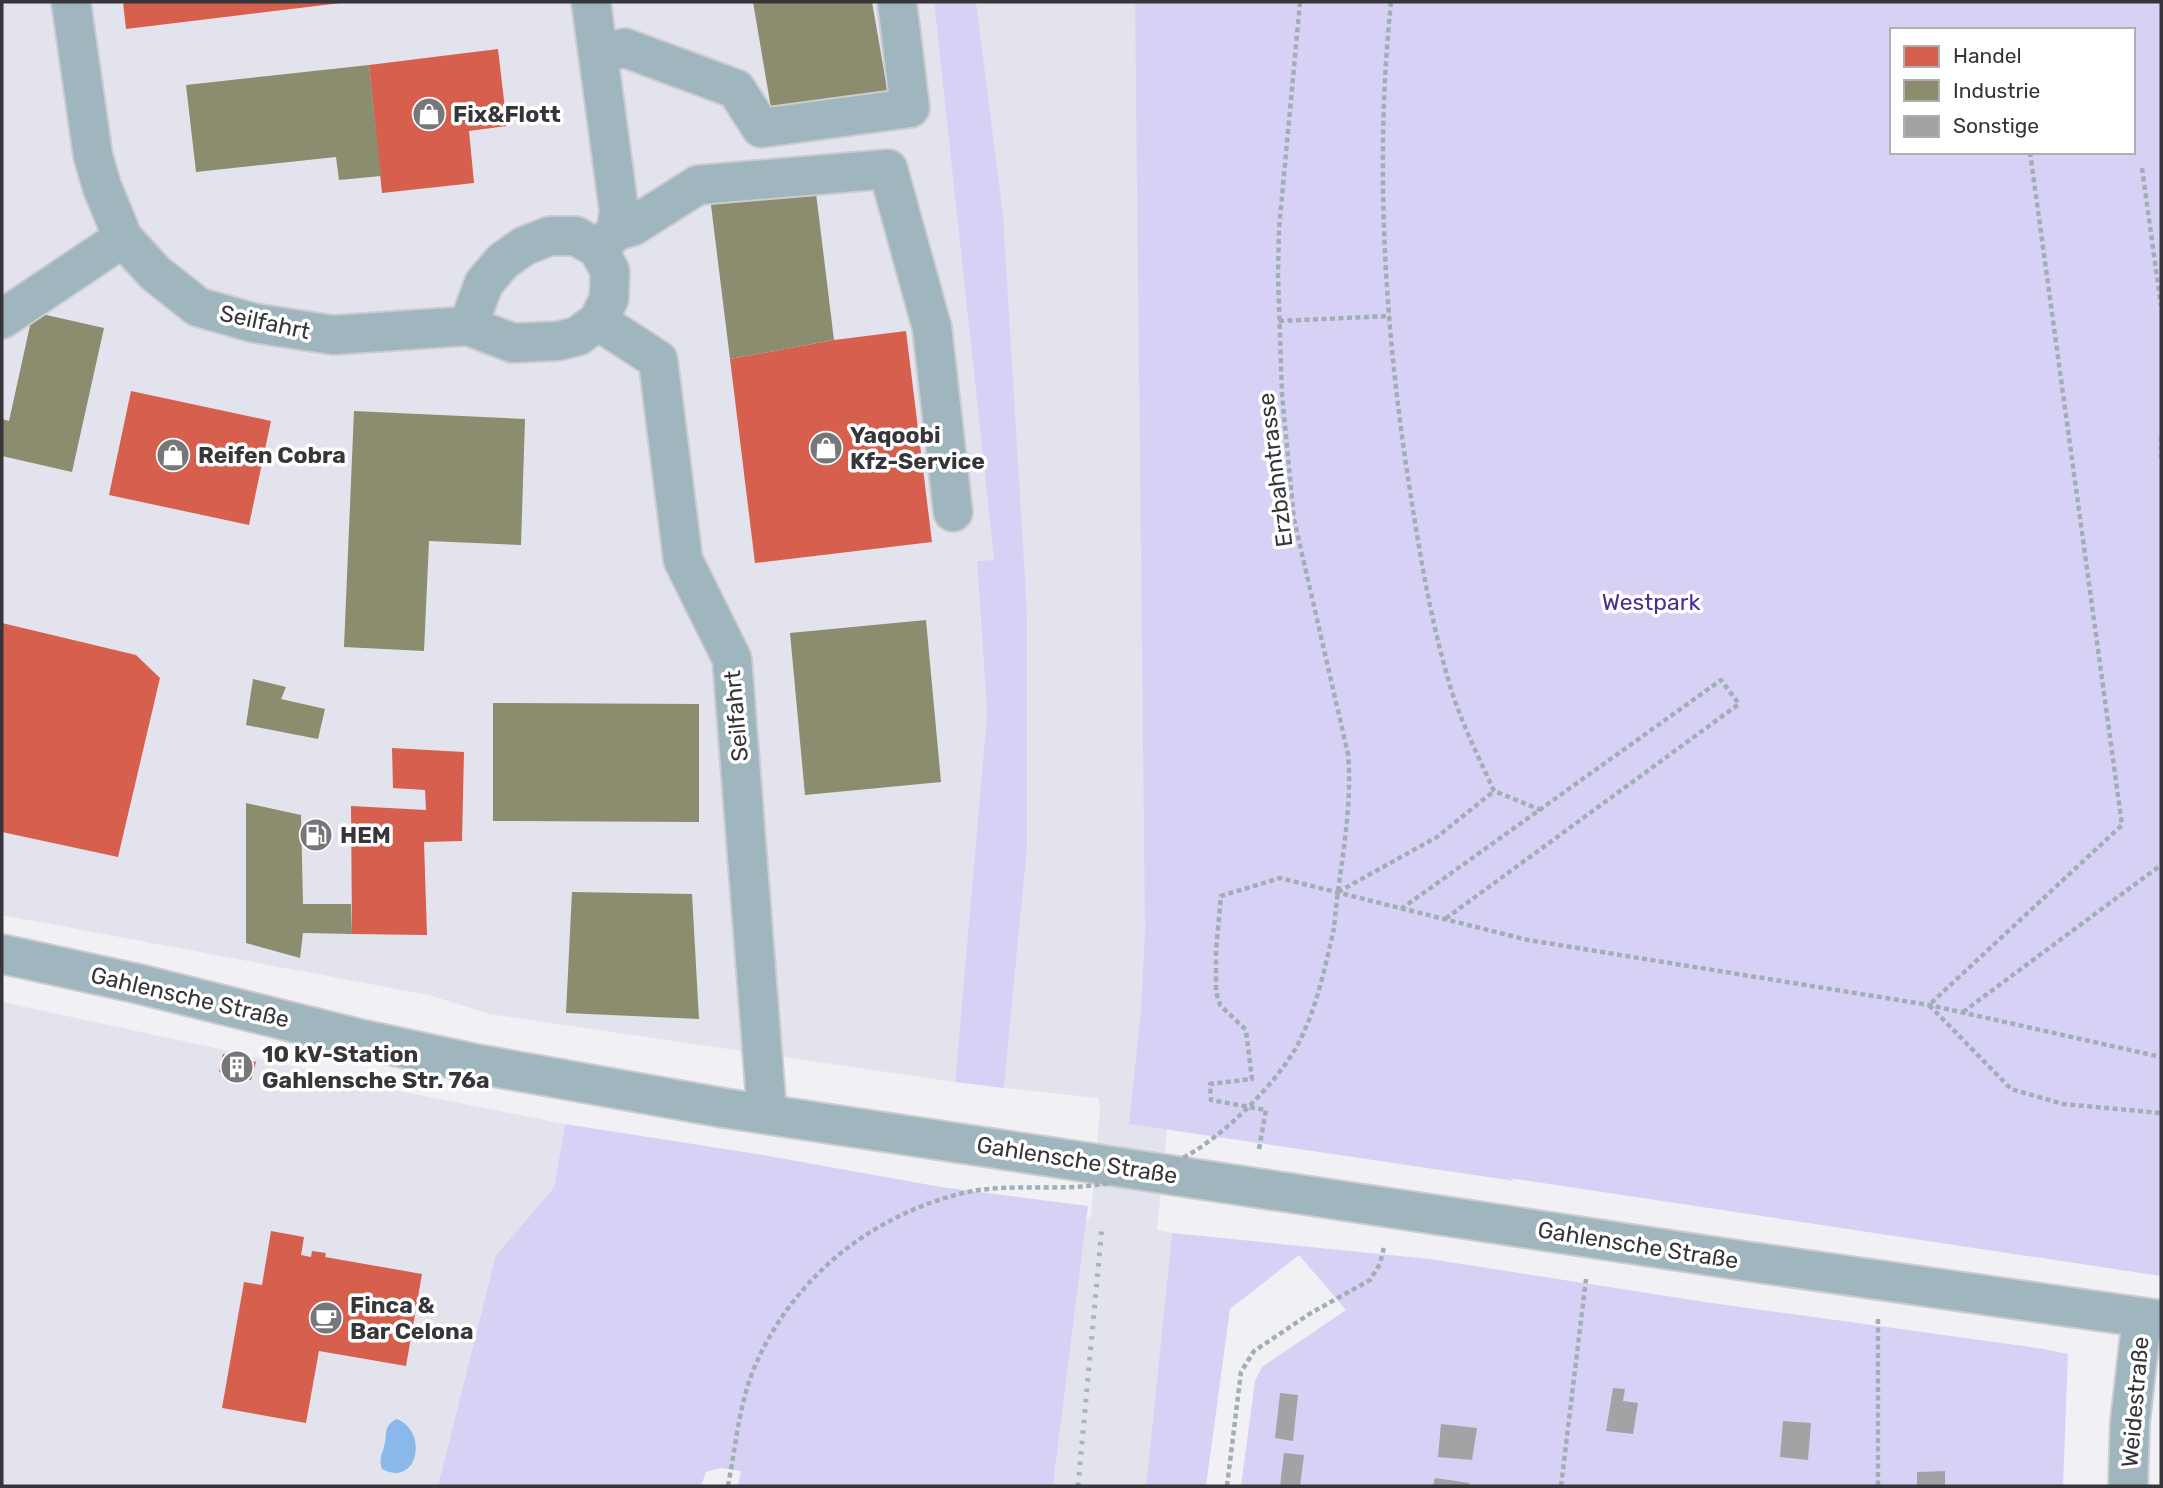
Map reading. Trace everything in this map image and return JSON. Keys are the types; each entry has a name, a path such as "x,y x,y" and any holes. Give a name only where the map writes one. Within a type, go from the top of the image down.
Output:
{"street":[{"name":"Seilfahrt","path":"71,2 93,156 102,187 123,238 155,272 198,307 254,323 332,335 468,326 513,343 558,341 578,336 598,321 658,360 683,560 732,659 767,1114"},
{"path":"591,2 619,211 607,240 609,299 598,321"},
{"path":"599,52 625,48 736,89 761,128 910,108 897,2"},
{"path":"468,326 484,284 503,261 524,246 550,236 607,240 698,185 888,169 932,328 953,512"},
{"path":"2,319 123,238"},
{"name":"Gahlensche Straße","path":"2,954 477,1064 724,1108 2152,1319"},
{"name":"Weidestraße","path":"2127,1486 2130,1422 2152,1319"}],"path":[{"name":"Erzbahntrasse","path":"728,1486 742,1409 754,1368 776,1324 805,1285 840,1251 881,1224 920,1205 966,1193 998,1189 1099,1185 1178,1161 1220,1133 1277,1075 1298,1044 1317,1000 1334,928 1351,786 1348,754 1294,519 1289,476 1279,321 1279,229 1300,2"},
{"path":"1391,2 1383,126 1384,221 1390,316 1396,394 1406,466 1434,626 1452,691 1494,791 1541,810"},
{"path":"1929,1005 2122,825 2030,154"},
{"path":"2142,168 2161,306"},
{"path":"1279,321 1390,316"},
{"path":"2161,437 2161,458"},
{"path":"1401,909 1721,680 1739,704 1444,919"},
{"path":"1337,892 1437,837 1494,791"},
{"path":"1964,1012 2161,865"},
{"path":"1266,1110 1211,1100 1210,1084 1252,1079 1246,1030 1220,1005 1216,992 1216,950 1221,896 1280,878 1528,940 1929,1005 2161,1057"},
{"path":"1929,1005 2011,1089 2063,1104 2161,1113"},
{"path":"1227,1486 1241,1372 1254,1351 1311,1313 1370,1280 1380,1264 1393,1208"},
{"path":"1560,1486 1591,1238"},
{"path":"1877,1280 1878,1486"}],"shaded area":[{"path":"2,2 934,2 994,560 977,562 987,714 955,1082 489,1014 429,995 2,915"},
{"path":"976,2 1222,2 1167,1129 1157,1230 1172,1233 1146,1486 1053,1486 1086,1221 1091,1215 1100,1108 1098,1098 1004,1088 1027,848 1027,612"},
{"path":"2,1002 385,1088 565,1124 555,1188 496,1255 438,1486 2,1486"}],"green space":[{"path":"934,2 976,2 1003,215 1027,612 1027,848 1004,1088 955,1082 987,714 977,561 994,560"},
{"name":"Westpark","path":"1135,2 2161,2 2161,1276 1129,1124 1141,1011 1145,931"},
{"path":"565,1124 763,1155 941,1187 1088,1206 1053,1486 738,1486 741,1471 721,1468 706,1472 701,1486 438,1486 496,1255 554,1188"},
{"path":"1172,1233 1430,1259 2068,1354 2063,1486 1241,1486 1255,1381 1262,1367 1346,1310 1299,1255 1230,1309 1206,1486 1146,1486"}],"water":[{"path":"397,1419 407,1426 416,1446 411,1465 404,1471 394,1473 382,1469 381,1460 387,1428"}],"building: Handel":[{"path":"123,2 341,2 341,3 126,29"},
{"path":"498,49 507,126 469,131 474,183 382,193 369,65"},
{"path":"906,331 932,542 755,563 730,359 834,340"},
{"path":"131,391 271,421 249,525 109,495"},
{"path":"2,623 136,655 160,678 118,857 2,832"},
{"path":"392,748 464,752 462,841 424,842 427,935 352,934 351,806 426,810 425,790 393,788"},
{"name":"10 kV-Station Gahlensche Str. 76a","path":"223,1054 256,1062 251,1080 219,1072"},
{"name":"Finca & Bar Celona","path":"271,1231 304,1237 301,1255 311,1257 312,1251 326,1253 325,1257 422,1274 406,1366 319,1351 306,1423 222,1408 244,1282 262,1285"}],"building: Industrie":[{"path":"753,2 872,2 888,94 772,114"},
{"path":"369,65 381,176 339,180 336,157 196,172 186,85"},
{"path":"815,185 834,340 730,359 710,197"},
{"path":"33,312 104,328 72,472 2,456 2,419 9,421"},
{"path":"354,411 525,419 521,545 429,541 424,651 344,647"},
{"path":"926,620 941,782 805,795 790,633"},
{"path":"253,679 286,687 281,699 325,709 318,739 246,725"},
{"path":"493,703 699,704 699,822 493,821"},
{"path":"246,803 301,815 303,904 351,904 352,934 303,933 300,958 246,943"},
{"path":"572,892 692,894 699,1019 566,1013"}],"building: Sonstige":[{"path":"1613,1388 1625,1389 1623,1401 1638,1403 1633,1434 1606,1431"},
{"path":"1280,1393 1298,1395 1293,1441 1275,1438"},
{"path":"1783,1421 1811,1423 1808,1460 1780,1457"},
{"path":"1441,1424 1477,1428 1472,1460 1438,1457"},
{"path":"1284,1453 1304,1455 1300,1486 1280,1486"},
{"path":"1945,1471 1945,1486 1917,1486 1917,1472"},
{"path":"1435,1478 1470,1483 1469,1486 1433,1486"}],"railway":[{"path":"1078,1486 1102,1226"}],"place":[{"name":"Fix&Flott","path":"429,114"},
{"name":"Yaqoobi Kfz-Service","path":"826,448"},
{"name":"Reifen Cobra","path":"173,455"},
{"name":"HEM","path":"316,835"},
{"name":"10 kV-Station Gahlensche Str. 76a","path":"237,1067"},
{"name":"Finca & Bar Celona","path":"326,1318"}]}
